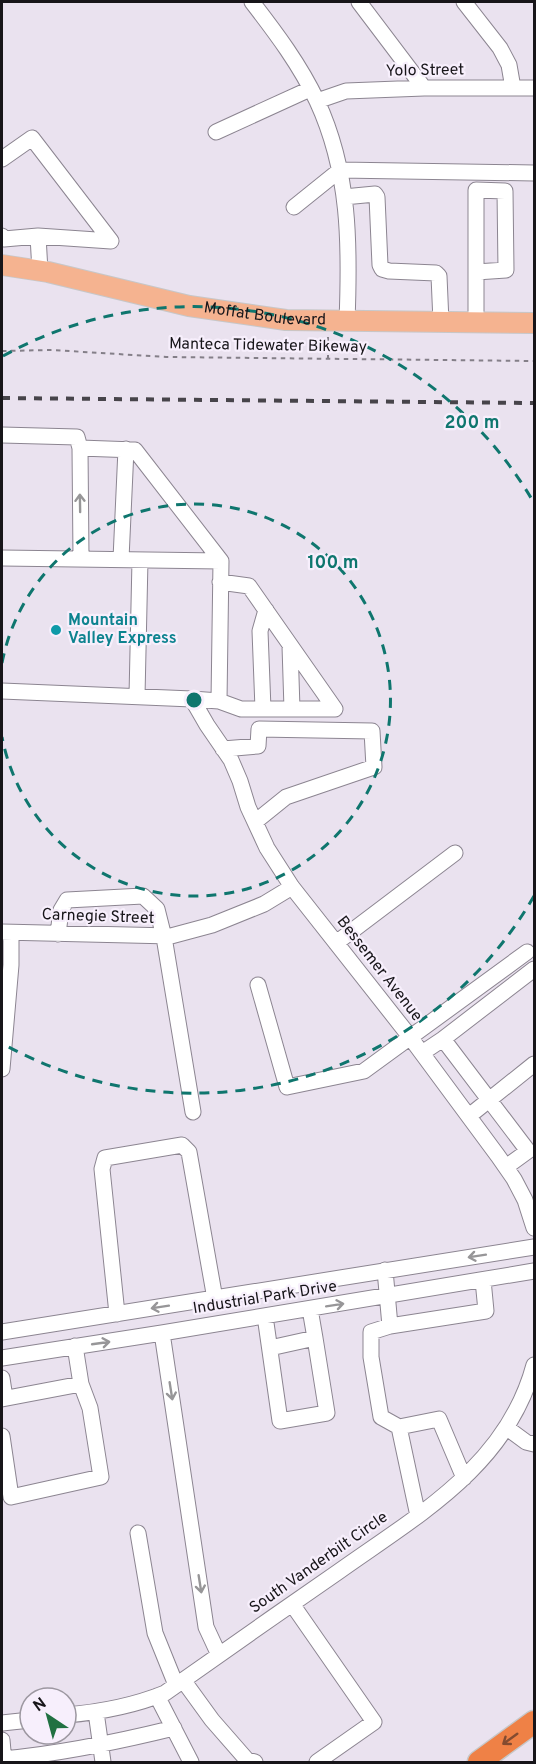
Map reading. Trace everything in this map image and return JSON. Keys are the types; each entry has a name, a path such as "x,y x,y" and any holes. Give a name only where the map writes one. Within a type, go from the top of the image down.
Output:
{"highway":[{"path":"479,1761 534,1722"}],"main road":[{"name":"Moffat Boulevard","path":"2,265 40,271 189,306 286,320 534,324"}],"street":[{"path":"252,2 287,47 314,95 330,135 340,170 350,252 347,321"},
{"path":"359,2 424,88"},
{"path":"464,2 500,48 508,65 513,88"},
{"name":"Yolo Street","path":"216,132 314,95 346,91 424,88 534,88"},
{"path":"2,159 32,138 111,241 38,236 4,239 2,236"},
{"path":"294,207 340,170 534,173"},
{"path":"476,272 506,270 505,191 476,190 476,272 476,323"},
{"path":"344,197 375,194 382,269 436,273 439,276 441,322"},
{"path":"38,236 40,271"},
{"path":"2,435 77,437 80,448 81,558"},
{"path":"80,448 135,450 220,561 219,701"},
{"path":"122,559 126,449"},
{"path":"2,558 220,561"},
{"path":"137,696 140,560"},
{"path":"2,691 219,701 241,709 335,709 249,586 220,582"},
{"path":"263,709 260,631 266,610"},
{"path":"291,645 292,709"},
{"name":"Bessemer Avenue","path":"192,699 223,749 240,781 267,848 292,887 410,1037 506,1167 525,1200 534,1228"},
{"path":"223,749 258,746 259,729 372,731 374,767 286,797 255,822"},
{"path":"336,943 455,853"},
{"name":"Carnegie Street","path":"6,933 164,937 212,924 264,904 292,887"},
{"path":"58,934 61,910 67,900 143,896 157,909 164,937 193,1112"},
{"path":"2,1069 11,965 6,933"},
{"path":"258,985 287,1087 364,1071 527,952"},
{"path":"422,1053 534,969"},
{"path":"443,1038 528,1151 506,1167"},
{"path":"469,1116 534,1064"},
{"path":"117,1314 102,1168 105,1158 182,1145 189,1152 215,1299"},
{"name":"Industrial Park Drive","path":"2,1332 534,1247"},
{"path":"385,1270 390,1326"},
{"name":"Industrial Park Drive","path":"2,1358 162,1334 534,1271"},
{"path":"464,1478 439,1419 399,1427 381,1417 371,1357 371,1332 390,1326 486,1311 483,1280"},
{"path":"265,1316 280,1421 327,1413 310,1309"},
{"path":"162,1334 206,1627 219,1655"},
{"path":"270,1348 315,1338"},
{"path":"2,1436 11,1497 101,1478 90,1408 81,1384 75,1346"},
{"name":"South Vanderbilt Circle","path":"78,1714 140,1703 157,1696 418,1516 464,1478 492,1449 507,1428 528,1388 534,1365"},
{"path":"2,1378 3,1399 81,1384"},
{"path":"399,1427 418,1516"},
{"path":"507,1428 526,1442 534,1444"},
{"path":"138,1533 155,1633 179,1683 247,1760 255,1762"},
{"path":"292,1604 374,1722 317,1762"},
{"path":"157,1696 191,1762"},
{"path":"96,1712 103,1762"},
{"path":"2,1723 18,1721"},
{"path":"2,1740 3,1760 100,1746 174,1728"}],"path":[{"path":"327,321 328,358"},
{"name":"Manteca Tidewater Bikeway","path":"2,351 52,350 166,357 534,361"}],"railway":[{"path":"2,398 534,403"}],"place":[{"name":"Mountain Valley Express","path":"56,630"}]}
